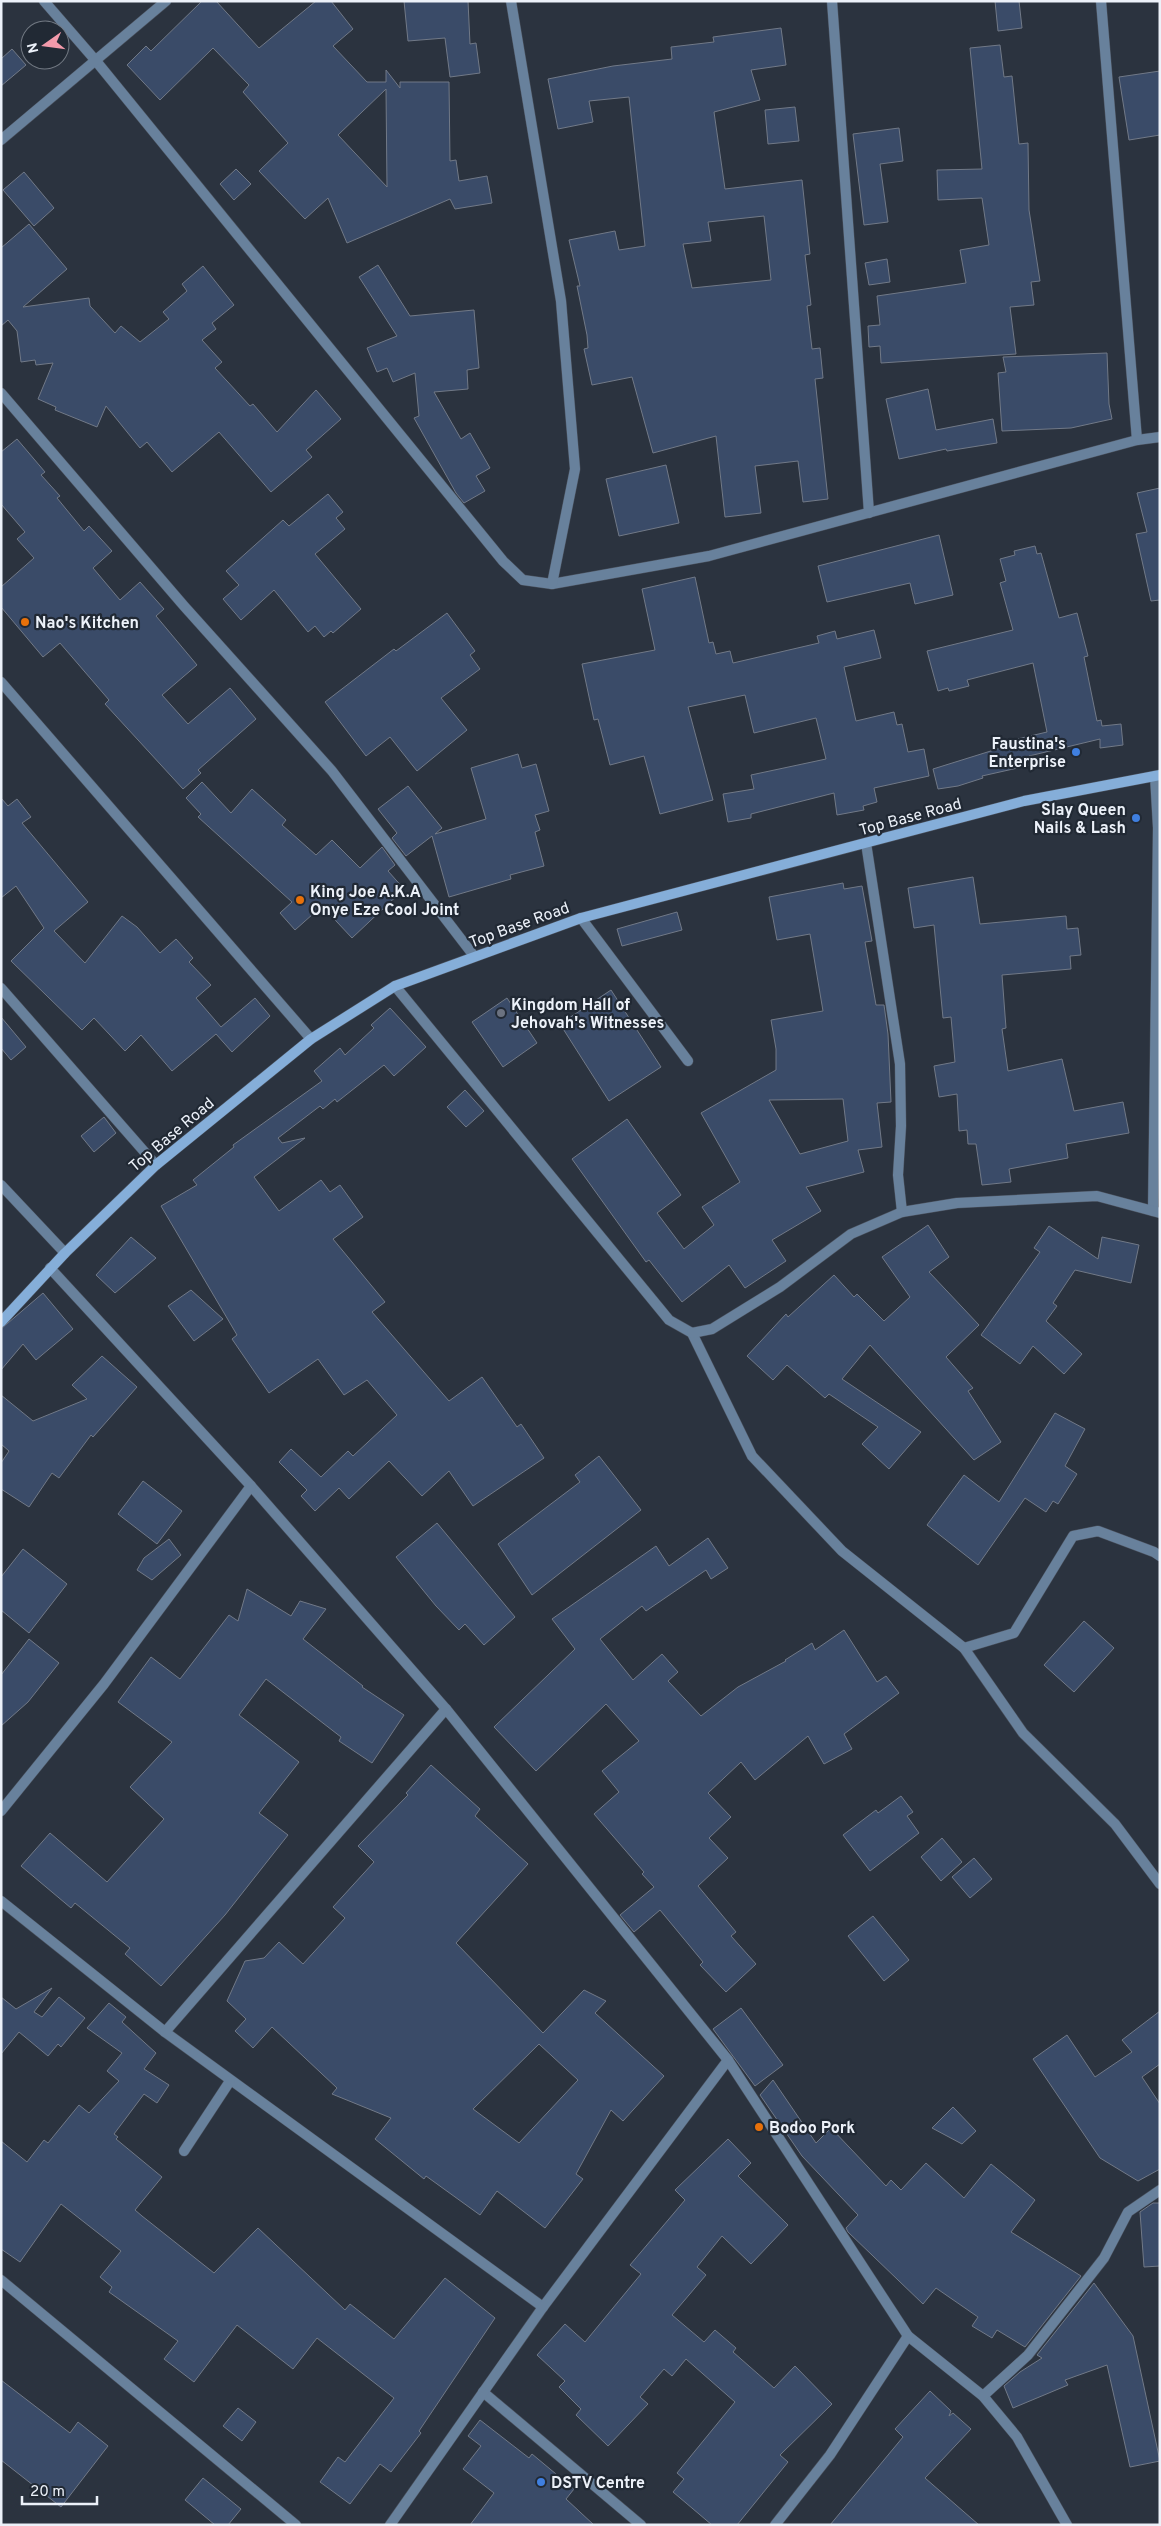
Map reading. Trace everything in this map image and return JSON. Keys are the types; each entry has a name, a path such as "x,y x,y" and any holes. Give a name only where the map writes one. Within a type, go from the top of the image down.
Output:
{"street":[{"path":"44,1 96,61 503,561 523,580 552,584 709,556 1137,440 1160,437"},
{"path":"1,140 166,1"},
{"path":"511,1 561,301 575,469 552,584"},
{"path":"832,1 869,513"},
{"path":"1102,1 1137,440"},
{"path":"1,393 184,606 332,772 474,956"},
{"path":"1,682 311,1039"},
{"path":"692,1333 712,1330 780,1287 851,1234 902,1212 957,1203 1097,1196 1156,1212 1157,775"},
{"name":"Top Base Road","path":"1,1322 50,1268 156,1165 311,1039 395,986 581,918 1024,801 1157,775"},
{"path":"866,843 900,1064 901,1126 898,1175 902,1212"},
{"path":"581,918 688,1061"},
{"path":"395,986 669,1320 692,1333 752,1456 842,1551 964,1648 1023,1733 1115,1824 1160,1884"},
{"path":"1,988 156,1165"},
{"path":"1,1186 65,1253"},
{"path":"50,1268 251,1486 446,1709 728,2060 908,2336 983,2396 1017,2437 1068,2525"},
{"path":"1,1811 104,1684 251,1486"},
{"path":"964,1648 1014,1633 1073,1536 1098,1530 1160,1556"},
{"path":"165,2032 446,1709"},
{"path":"1,1901 165,2032 230,2081 543,2307"},
{"path":"390,2525 543,2307 728,2060"},
{"path":"184,2151 230,2081"},
{"path":"983,2396 1028,2355 1104,2258 1128,2212 1160,2190"},
{"path":"1,2280 296,2525"},
{"path":"775,2525 830,2455 908,2336"},
{"path":"483,2392 641,2525"}],"building":[{"path":"202,1 216,1 259,48 316,1 331,1 353,29 333,46 367,82 386,82 386,70 400,88 400,82 449,82 450,161 456,160 459,181 487,176 492,203 455,209 450,199 347,243 328,198 305,219 259,171 288,143 243,92 249,85 213,48 160,100 127,65 146,46 151,51","holes":["386,89 387,187 338,135"]},
{"path":"404,1 468,1 470,44 476,43 480,73 450,77 445,38 408,41"},
{"path":"995,1 1019,1 1022,28 998,31"},
{"path":"781,28 786,65 751,70 760,100 714,112 725,189 802,180 810,254 805,255 811,305 807,306 812,349 820,348 823,378 815,379 828,499 803,502 798,461 755,466 761,513 725,517 716,436 653,453 632,377 592,385 584,349 588,348 577,286 580,286 569,240 615,231 619,250 645,246 629,97 589,101 593,122 558,129 548,79 613,66 672,59 671,47 714,42 713,37","holes":["764,216 771,280 692,288 683,244 711,241 708,222"]},
{"path":"1000,45 1004,77 1012,76 1019,144 1028,143 1029,210 1040,281 1031,282 1034,305 1010,307 1016,354 881,363 880,346 869,347 868,326 880,325 877,296 966,283 960,250 989,245 982,198 938,200 937,170 982,169 970,48"},
{"path":"12,49 20,58 20,70 1,86 1,59"},
{"path":"1160,71 1160,135 1129,140 1119,77"},
{"path":"795,107 799,141 768,144 765,110"},
{"path":"899,128 903,161 880,164 888,222 864,225 853,134"},
{"path":"236,169 251,184 234,200 220,184"},
{"path":"24,172 54,208 34,226 3,190"},
{"path":"29,224 67,269 23,307 89,298 90,306 115,333 121,326 140,342 169,319 163,312 187,291 182,284 203,266 234,305 212,323 216,329 202,340 222,362 215,368 250,406 253,404 277,432 316,390 341,419 306,450 312,457 271,492 219,432 172,472 147,442 140,448 106,406 97,427 55,410 56,407 38,399 53,363 36,365 35,360 21,362 17,331 8,320 1,326 1,248"},
{"path":"887,259 890,282 869,285 865,263"},
{"path":"378,265 410,316 474,310 479,368 467,370 468,389 434,392 461,439 470,433 490,468 476,476 485,491 464,503 456,493 414,418 419,416 415,373 393,382 387,368 377,372 367,348 397,336 359,277"},
{"path":"1107,353 1109,404 1112,419 1071,428 1002,431 998,373 1006,372 1003,357"},
{"path":"928,389 936,430 993,419 997,443 947,451 946,449 899,459 886,399"},
{"path":"17,439 45,472 41,475 60,496 57,498 84,531 89,526 112,551 93,568 120,600 140,582 164,609 156,616 197,665 162,695 188,724 230,688 256,719 198,770 201,773 183,789 105,704 109,700 60,643 43,657 1,607 1,587 34,558 17,539 25,532 1,504 1,452"},
{"path":"666,465 679,523 619,536 606,479"},
{"path":"1160,488 1160,600 1151,601 1136,534 1147,532 1137,493"},
{"path":"328,494 343,512 336,518 345,529 315,554 361,609 333,633 331,631 324,637 315,626 308,632 274,590 241,620 223,599 239,585 226,571 283,520 289,526"},
{"path":"939,535 953,595 915,604 910,583 827,602 818,566"},
{"path":"1035,546 1037,554 1041,553 1059,618 1077,613 1088,656 1084,657 1097,721 1101,720 1102,726 1121,724 1123,745 1100,748 1100,739 1029,756 1031,765 982,776 983,778 958,786 938,789 933,769 1010,745 1009,741 1047,732 1033,663 967,680 969,686 949,691 948,688 938,691 927,651 1013,630 1000,583 1006,581 1000,559 1015,555 1014,551"},
{"path":"695,577 709,643 713,642 716,654 730,651 733,663 819,643 817,636 835,631 837,639 874,630 881,658 844,667 856,721 894,712 897,725 902,724 908,752 924,749 929,776 874,788 877,802 863,806 864,810 837,815 834,793 751,814 751,818 728,822 723,794 754,789 751,775 826,759 816,718 754,733 745,695 688,707 713,800 660,814 644,756 610,765 598,719 594,720 582,664 655,650 642,589"},
{"path":"447,613 475,651 470,655 480,669 441,698 467,730 417,771 390,737 366,756 325,702 394,649 396,651"},
{"path":"518,754 522,768 536,764 549,811 535,815 540,830 535,832 544,866 510,875 511,879 449,897 432,836 406,856 392,838 397,833 378,809 408,786 442,828 435,834 486,819 471,768"},
{"path":"202,782 231,813 252,789 286,820 282,825 316,855 332,840 360,868 382,847 395,865 388,871 404,889 352,938 322,906 295,930 280,913 292,902 198,817 201,814 186,798"},
{"path":"1,798 8,806 17,799 31,817 22,823 88,902 54,931 85,963 122,916 137,927 160,953 176,939 193,958 189,962 211,985 196,998 221,1027 255,998 270,1016 232,1052 216,1034 172,1071 141,1035 125,1051 94,1018 82,1030 11,961 44,928 16,886 1,898"},
{"path":"973,877 980,924 1066,916 1067,929 1078,928 1081,955 1070,956 1071,969 1002,975 1006,1028 1002,1029 1008,1071 1062,1059 1074,1111 1123,1102 1129,1133 1066,1144 1068,1158 1009,1169 1011,1182 982,1185 976,1144 968,1144 967,1130 959,1131 957,1094 939,1097 934,1066 955,1062 951,1017 943,1018 934,925 914,928 908,888"},
{"path":"843,883 844,889 862,886 872,941 865,942 876,1005 884,1005 888,1034 891,1102 877,1103 882,1147 858,1150 864,1172 806,1187 821,1211 772,1240 786,1261 745,1288 729,1265 682,1302 649,1260 646,1262 572,1159 627,1119 681,1195 657,1213 684,1249 714,1225 702,1207 740,1182 701,1113 776,1070 776,1049 771,1020 823,1011 810,934 777,940 769,897","holes":["843,1099 848,1141 800,1154 769,1100"]},
{"path":"677,912 682,930 622,946 617,929"},
{"path":"611,990 661,1067 609,1101 560,1024"},
{"path":"507,998 537,1043 503,1067 472,1022"},
{"path":"390,1008 426,1047 394,1076 384,1065 337,1102 335,1099 323,1109 320,1106 278,1138 282,1143 305,1138 254,1177 279,1211 321,1180 330,1192 340,1185 363,1217 333,1239 385,1302 372,1312 449,1401 482,1377 517,1427 521,1424 544,1458 473,1506 449,1471 422,1496 389,1461 349,1499 339,1488 315,1511 301,1496 307,1490 279,1462 291,1449 321,1477 348,1451 353,1456 397,1415 367,1380 344,1395 318,1359 269,1393 232,1339 237,1335 161,1206 197,1185 193,1180 234,1147 233,1145 322,1081 314,1071 340,1048 345,1055 374,1028 371,1025"},
{"path":"1,1017 26,1047 11,1060 1,1048"},
{"path":"465,1090 484,1111 466,1127 447,1107"},
{"path":"104,1117 116,1133 94,1152 81,1136"},
{"path":"928,1225 949,1257 929,1272 979,1325 946,1357 973,1388 968,1391 1001,1442 974,1460 870,1345 842,1379 921,1432 889,1469 862,1444 878,1427 829,1394 825,1398 787,1365 773,1380 747,1356 786,1314 788,1317 834,1275 854,1297 857,1294 884,1321 910,1297 882,1257"},
{"path":"1049,1226 1098,1259 1102,1237 1139,1245 1131,1283 1075,1270 1053,1303 1057,1306 1046,1321 1082,1354 1064,1374 1033,1346 1020,1364 981,1335 1040,1252 1034,1248"},
{"path":"131,1237 156,1258 115,1293 96,1275"},
{"path":"191,1290 223,1319 194,1341 168,1306"},
{"path":"43,1293 73,1329 36,1360 23,1344 1,1370 1,1329"},
{"path":"102,1356 137,1387 93,1437 91,1435 59,1478 52,1473 29,1507 1,1489 1,1463 9,1451 1,1444 1,1395 33,1421 87,1399 72,1385"},
{"path":"1055,1413 1085,1429 1065,1466 1077,1474 1058,1504 1053,1501 1046,1512 1025,1498 978,1565 927,1525 964,1475 999,1502"},
{"path":"599,1456 641,1510 532,1595 498,1544 580,1482 575,1475"},
{"path":"143,1481 182,1511 157,1544 118,1514"},
{"path":"437,1523 515,1617 484,1645 465,1624 459,1630 436,1606 396,1557"},
{"path":"708,1538 728,1568 711,1579 706,1570 646,1611 642,1606 600,1639 633,1680 662,1654 678,1672 668,1681 701,1716 738,1687 786,1661 812,1643 815,1650 844,1630 877,1682 886,1676 899,1693 844,1734 852,1749 824,1764 808,1736 755,1780 741,1762 708,1793 731,1817 709,1838 728,1858 698,1886 736,1932 731,1936 756,1964 726,1992 700,1965 703,1962 660,1910 634,1932 620,1915 654,1887 642,1874 644,1872 594,1814 619,1792 602,1771 639,1741 606,1704 536,1771 494,1727 575,1649 552,1619 656,1546 669,1566"},
{"path":"169,1539 181,1555 152,1580 137,1570 144,1558"},
{"path":"23,1549 67,1584 29,1633 1,1610 1,1577"},
{"path":"247,1589 291,1616 300,1601 326,1609 303,1639 362,1687 404,1715 372,1763 339,1741 341,1737 266,1679 239,1715 299,1762 259,1813 288,1835 225,1915 161,1986 125,1954 130,1948 75,1903 71,1908 21,1866 50,1833 107,1882 164,1819 130,1787 172,1742 118,1702 151,1657 180,1679 229,1615 238,1621"},
{"path":"1084,1621 1114,1648 1074,1692 1044,1665"},
{"path":"29,1639 59,1663 28,1702 1,1726 1,1675"},
{"path":"431,1765 480,1809 475,1816 528,1864 456,1943 543,2033 584,1990 606,2001 595,2013 664,2076 623,2121 611,2110 576,2174 583,2179 545,2228 497,2191 480,2215 426,2176 424,2179 375,2139 391,2118 332,2094 337,2088 272,2027 253,2048 235,2031 246,2019 227,2001 245,1961 264,1958 279,1942 303,1964 345,1918 333,1907 374,1862 358,1846 408,1795 406,1793","holes":["539,2044 578,2080 519,2143 473,2109"]},
{"path":"901,1796 913,1812 907,1816 919,1833 870,1871 843,1835 876,1810 878,1813"},
{"path":"942,1838 962,1862 941,1881 921,1857"},
{"path":"974,1858 992,1879 970,1898 952,1877"},
{"path":"873,1916 909,1960 884,1981 848,1936"},
{"path":"52,1988 34,2012 42,2017 59,1997 85,2018 61,2047 58,2044 48,2056 19,2032 1,2054 1,1997 16,2009"},
{"path":"109,2003 126,2017 122,2022 156,2053 144,2069 169,2085 157,2103 144,2094 114,2134 118,2137 116,2139 162,2177 135,2210 142,2216 214,2273 258,2228 345,2310 350,2304 394,2339 445,2278 495,2318 419,2431 421,2433 391,2472 380,2464 350,2504 320,2482 338,2457 345,2462 394,2398 317,2338 293,2369 237,2325 194,2382 164,2359 178,2341 109,2292 112,2287 100,2277 121,2251 61,2204 20,2262 1,2249 1,2141 27,2162 44,2140 48,2143 79,2105 89,2113 119,2081 107,2071 122,2053 87,2028"},
{"path":"741,2008 783,2065 755,2086 713,2029"},
{"path":"1160,2011 1160,2064 1142,2077 1160,2104 1160,2169 1138,2181 1100,2158 1033,2059 1067,2035 1095,2077 1132,2052 1122,2040"},
{"path":"773,2080 816,2143 831,2128 886,2186 891,2180 901,2190 926,2163 964,2198 991,2164 1035,2200 1011,2232 1081,2276 1025,2347 997,2330 992,2338 972,2326 978,2317 936,2288 923,2304 848,2232 846,2228 858,2215 802,2156 760,2095"},
{"path":"953,2107 976,2131 962,2144 932,2128"},
{"path":"728,2139 751,2163 738,2176 788,2225 751,2264 722,2236 697,2267 706,2275 672,2315 704,2342 715,2330 736,2348 733,2352 774,2388 795,2366 832,2404 780,2455 788,2462 737,2525 712,2525 673,2492 684,2479 677,2473 735,2402 686,2359 672,2376 664,2369 640,2397 648,2404 608,2446 576,2415 581,2409 559,2387 565,2381 537,2355 565,2324 585,2342 641,2274 630,2265 685,2200 675,2190"},
{"path":"1153,2203 1160,2203 1160,2266 1144,2267 1140,2212"},
{"path":"1094,2283 1133,2336 1160,2461 1130,2467 1107,2365 1065,2380 1068,2385 1013,2408 1004,2386 1020,2372 1042,2358 1037,2355"},
{"path":"1,2380 70,2433 78,2422 108,2446 61,2507 1,2460"},
{"path":"930,2391 951,2411 949,2416 953,2413 971,2429 925,2478 979,2525 830,2525 903,2437 895,2429"},
{"path":"238,2408 256,2422 242,2441 223,2426"},
{"path":"480,2420 529,2458 532,2454 574,2489 566,2499 594,2525 470,2525 494,2493 463,2469 481,2446 468,2436"},
{"path":"203,2478 241,2509 228,2525 215,2525 185,2500"}],"place":[{"name":"Nao's Kitchen","path":"25,622"},
{"name":"Faustina's Enterprise","path":"1076,752"},
{"name":"Slay Queen Nails & Lash","path":"1136,818"},
{"name":"King Joe A.K.A Onye Eze Cool Joint","path":"300,900"},
{"name":"Kingdom Hall of Jehovah's Witnesses","path":"501,1013"},
{"name":"Bodoo Pork","path":"759,2127"},
{"name":"DSTV Centre","path":"541,2482"}]}
